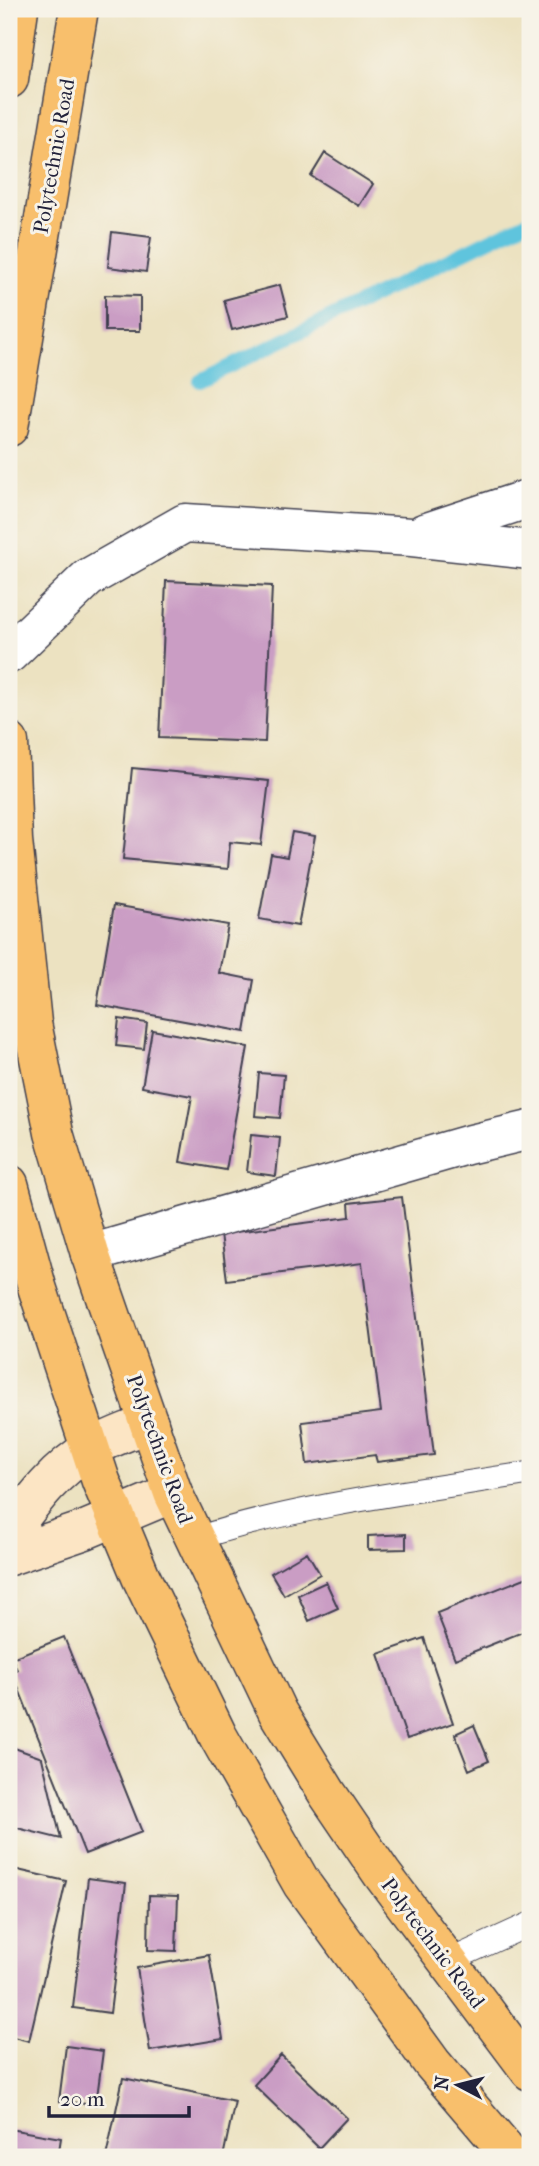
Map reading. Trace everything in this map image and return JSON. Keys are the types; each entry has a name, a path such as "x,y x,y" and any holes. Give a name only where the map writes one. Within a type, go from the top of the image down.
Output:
{"main road":[{"name":"Polytechnic Road","path":"9,427 79,9"},
{"path":"9,79 15,25"},
{"name":"Polytechnic Road","path":"9,743 13,840 32,1023 54,1133 90,1254 173,1493 285,1724 327,1793 375,1864 530,2071"},
{"path":"9,1184 37,1287 90,1449 141,1577 218,1736 302,1884 432,2063 512,2157"},
{"path":"9,1533 48,1482 90,1449 149,1423"},
{"path":"9,1556 173,1493"}],"street":[{"path":"412,537 530,498"},
{"path":"9,654 88,578 185,523 412,537 530,550"},
{"path":"90,1254 467,1145 530,1130"}],"lane":[{"path":"194,1539 302,1509 530,1473"},
{"path":"447,1962 530,1924"}],"building":[{"path":"325,153 373,184 359,206 311,176"},
{"path":"112,232 151,237 146,272 108,267"},
{"path":"280,285 288,316 232,330 224,300"},
{"path":"105,295 140,296 140,331 105,331"},
{"path":"166,581 272,586 265,742 159,738"},
{"path":"132,768 269,781 261,845 230,842 228,869 123,859"},
{"path":"292,832 315,836 298,926 259,919 271,854 287,857"},
{"path":"114,905 228,925 219,973 254,980 245,1032 97,1005"},
{"path":"119,1019 147,1023 144,1049 116,1046"},
{"path":"152,1030 248,1047 226,1170 180,1162 192,1096 142,1087"},
{"path":"259,1073 284,1075 280,1118 255,1116"},
{"path":"251,1135 280,1138 276,1176 247,1172"},
{"path":"402,1197 434,1455 377,1462 375,1455 307,1464 302,1422 381,1412 362,1263 227,1280 221,1234 350,1217 349,1203"},
{"path":"406,1534 406,1549 368,1550 368,1536"},
{"path":"307,1552 320,1574 284,1595 271,1573"},
{"path":"530,1576 530,1629 455,1659 437,1613"},
{"path":"326,1582 338,1608 309,1621 298,1595"},
{"path":"64,1637 142,1832 85,1854 12,1672 17,1670 12,1658"},
{"path":"424,1638 453,1723 407,1739 378,1654"},
{"path":"474,1725 489,1761 469,1770 455,1734"},
{"path":"9,1746 42,1758 61,1839 9,1826"},
{"path":"9,1868 66,1881 29,2041 9,2036"},
{"path":"88,1878 126,1883 110,2013 73,2008"},
{"path":"149,1895 178,1896 176,1951 148,1950"},
{"path":"209,1955 223,2039 150,2051 137,1968"},
{"path":"66,2046 103,2051 96,2105 59,2101"},
{"path":"281,2055 347,2118 319,2148 254,2085"},
{"path":"123,2078 235,2101 223,2157 106,2157"},
{"path":"9,2129 61,2138 58,2157 9,2157"}],"waterway":[{"path":"200,381 530,220"}]}
